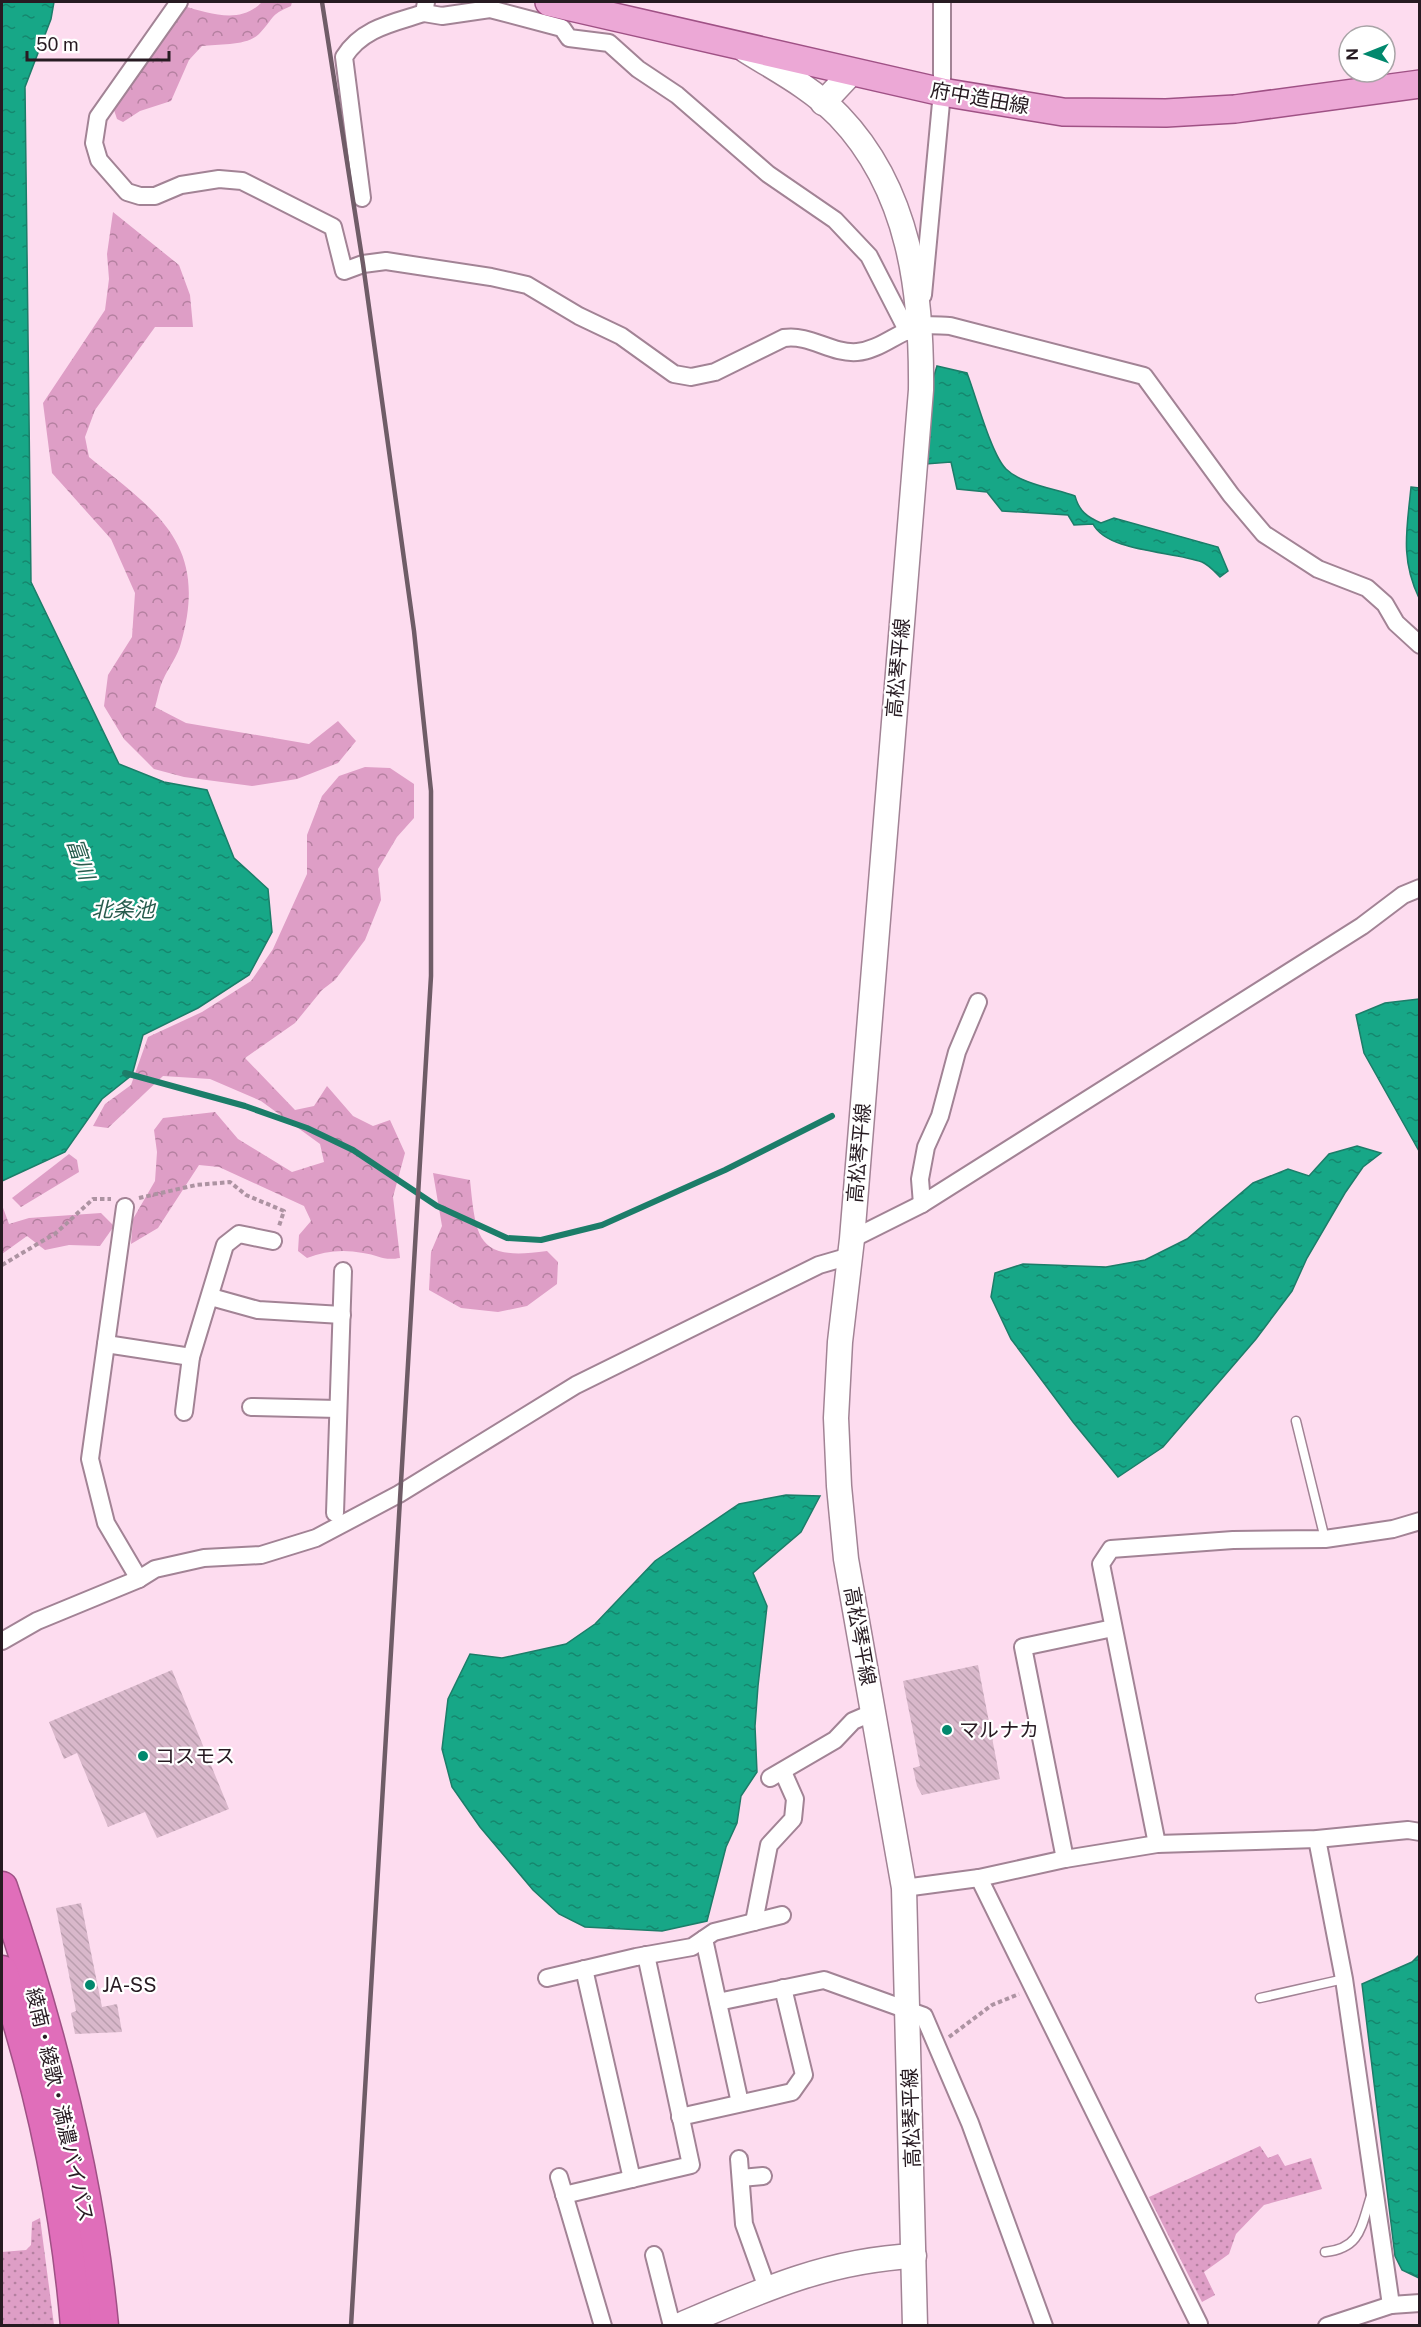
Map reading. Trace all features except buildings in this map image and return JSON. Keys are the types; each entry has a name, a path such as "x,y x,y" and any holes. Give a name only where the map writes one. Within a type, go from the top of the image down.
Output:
{"highway":[{"name":"綾南・綾歌・満濃バイパス","path":"2,1887 36,1997 69,2124 92,2243 103,2325"},
{"name":"綾南・綾歌・満濃バイパス","path":"2,1971 45,2129 66,2248 76,2325"}],"main road":[{"name":"府中造田線","path":"549,2 942,92 1063,112 1166,114 1235,109 1419,84"},
{"name":"高松琴平線","path":"740,47 809,90 839,116 866,150 885,184 909,248 914,329 921,390 851,1247 840,1342 836,1418 838,1474 846,1559 904,1888 915,2325"},
{"path":"823,103 852,72"},
{"path":"678,2325 767,2288 837,2265 914,2256"}],"street":[{"path":"179,2 98,117 94,143 99,160 127,192 140,196 154,196 181,185 219,179 242,181 333,226 344,271 363,264 386,261 491,277 526,285 579,316 621,336 674,374 691,377 715,372 784,338 797,336 838,351 856,352 873,349 914,329 950,326 1144,376 1232,495 1264,534 1318,569 1367,588 1385,604 1396,623 1419,645"},
{"path":"914,329 942,92 942,2"},
{"path":"362,198 344,57 351,45 367,32 425,7 442,15 490,9 562,28 569,38 609,43 638,69 677,95 768,174 835,220 869,256 914,329"},
{"path":"2,1641 37,1621 165,1567 204,1558 261,1555 316,1538 399,1494 576,1385 851,1247 1362,926 1403,895 1419,888"},
{"path":"922,1204 920,1179 926,1147 940,1116 957,1052 978,1002"},
{"path":"126,1201 90,1459 106,1523 139,1579"},
{"path":"184,1412 191,1357 225,1245 239,1234 273,1241"},
{"path":"335,1513 343,1271"},
{"path":"211,1297 258,1310 342,1315"},
{"path":"106,1344 191,1357"},
{"path":"251,1407 338,1409"},
{"path":"1157,1844 1101,1563 1111,1549 1233,1540 1325,1539 1393,1529 1419,1521"},
{"path":"1065,1859 1023,1647 1113,1628"},
{"path":"754,1922 769,1845 793,1819 795,1800 777,1775 804,1756 835,1740 853,1721 874,1712"},
{"path":"904,1888 978,1878 1065,1859 1157,1844 1317,1839 1419,1832"},
{"path":"1317,1839 1344,1979 1392,2306"},
{"path":"978,1878 1197,2325"},
{"path":"547,1978 646,1955 693,1947 714,1932 782,1915"},
{"path":"704,1940 740,2103"},
{"path":"564,2195 691,2165 646,1955"},
{"path":"584,1970 632,2179"},
{"path":"718,2001 824,1980 924,2016 970,2123 1018,2261 1044,2325"},
{"path":"680,2117 792,2092 804,2075 783,1988"},
{"path":"739,2159 744,2224 767,2288"},
{"path":"741,2178 763,2176"},
{"path":"559,2177 603,2325"},
{"path":"654,2255 672,2325"},
{"path":"1327,2325 1392,2306 1419,2303"}],"lane":[{"path":"1296,1421 1325,1539"},
{"path":"1260,1998 1344,1979"},
{"path":"1325,2252 1344,2250 1357,2237 1374,2185"}],"path":[{"path":"2,1265 56,1233 93,1199 126,1201 196,1185 230,1182 246,1196 284,1211 273,1241"},
{"path":"936,2046 992,2005 1033,1988"}],"green space":[{"path":"262,2 292,2 291,6 275,15 254,38 240,43 202,46 189,60 171,101 140,111 123,122 117,119 114,110 183,6 214,14 234,15 253,9"},
{"path":"113,212 179,265 190,295 193,327 155,327 95,410 85,437 89,457 156,514 171,534 182,555 188,580 188,609 180,648 165,675 155,707 186,723 309,744 338,721 356,741 338,763 297,779 252,786 184,777 154,769 124,739 104,706 108,675 132,637 135,593 111,539 52,473 43,403 105,310 109,279 107,254"},
{"path":"365,767 390,768 414,784 414,818 397,837 378,869 381,900 365,940 335,980 322,990 295,1023 245,1058 295,1110 314,1106 327,1086 353,1116 373,1126 390,1120 405,1153 393,1197 400,1258 341,1251 327,1252 307,1258 298,1251 299,1235 311,1221 304,1206 219,1167 199,1165 158,1228 131,1244 133,1219 155,1181 157,1152 154,1130 163,1118 215,1112 238,1139 292,1172 324,1162 320,1144 261,1101 210,1079 163,1076 108,1128 93,1126 105,1104 131,1085 148,1037 202,1012 251,981 273,949 307,874 307,835 322,796 339,776"},
{"path":"69,1154 77,1160 79,1172 21,1207 12,1198"},
{"path":"433,1173 470,1180 475,1218 485,1242 494,1249 507,1253 547,1251 558,1262 557,1284 527,1306 498,1312 461,1308 429,1290 431,1252 442,1226"},
{"path":"2,1205 9,1224 29,1218 101,1213 114,1226 100,1246 69,1245 45,1250 27,1236 2,1254"},
{"path":"1260,2146 1268,2158 1278,2154 1285,2166 1311,2158 1322,2189 1264,2205 1236,2234 1229,2254 1204,2272 1215,2295 1202,2302 1149,2197"},
{"path":"40,2218 54,2325 2,2325 2,2252 26,2250 31,2245 32,2222"}],"water":[{"name":"北条池","path":"2,2 54,2 51,19 25,87 31,582 119,764 164,782 207,790 234,858 268,889 272,932 249,975 198,1008 143,1035 132,1075 102,1099 65,1152 2,1181"},
{"path":"937,366 967,373 995,451 1000,462 1012,474 1020,479 1075,496 1084,513 1101,523 1114,518 1218,547 1228,571 1220,577 1202,562 1126,545 1100,533 1093,524 1074,525 1068,515 1002,511 987,492 957,489 951,462 926,464 933,379"},
{"path":"1411,487 1419,488 1419,598 1409,570 1406,543"},
{"path":"1420,999 1419,1151 1364,1053 1356,1015 1385,1003"},
{"path":"1357,1146 1381,1153 1363,1167 1345,1193 1307,1258 1292,1291 1256,1339 1163,1447 1118,1477 1073,1422 1011,1339 991,1297 995,1273 1023,1264 1106,1267 1145,1260 1187,1239 1253,1183 1288,1169 1309,1176 1329,1154"},
{"path":"786,1495 820,1496 801,1532 753,1573 767,1606 755,1726 757,1772 741,1796 737,1823 726,1847 707,1921 662,1931 585,1927 559,1914 533,1890 480,1827 452,1787 442,1749 448,1699 470,1654 502,1658 566,1644 595,1624 655,1561 739,1504"},
{"path":"1419,1955 1419,2278 1402,2270 1395,2256 1362,1984 1412,1962"}],"waterway":[{"path":"125,1073 245,1106 307,1128 353,1150 437,1206 507,1238 541,1240 602,1225 725,1170 832,1116"}],"railway":[{"path":"322,2 363,264 414,631 431,791 431,976 351,2326"}],"place":[{"name":"マルナカ","path":"947,1730"},
{"name":"コスモス","path":"143,1756"},
{"name":"JA-SS","path":"90,1985"}],"water label":[{"name":"富川","path":"81,859"}]}
